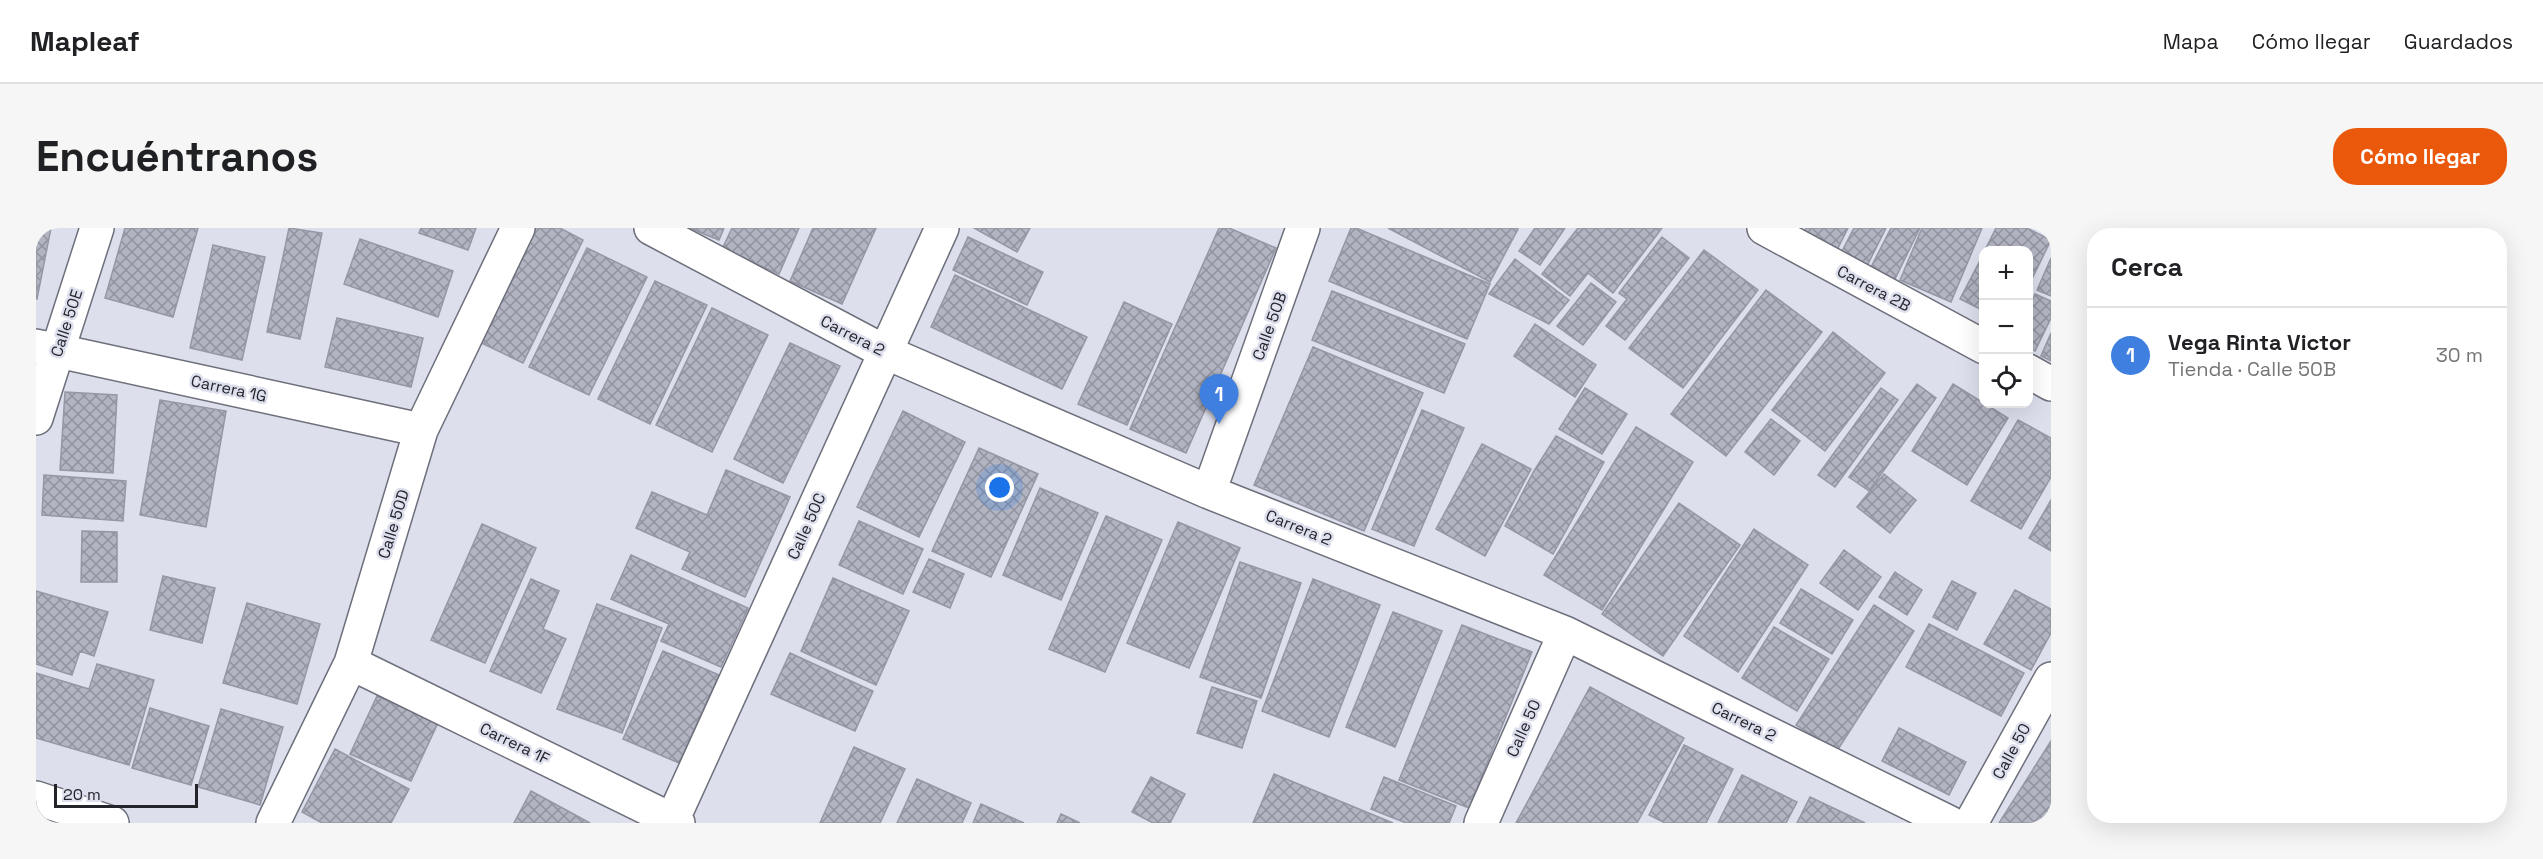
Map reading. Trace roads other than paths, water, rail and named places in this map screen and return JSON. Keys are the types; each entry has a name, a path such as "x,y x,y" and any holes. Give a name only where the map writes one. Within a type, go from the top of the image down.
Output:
{"street":[{"name":"Calle 50E","path":"36,418 46,348 97,228"},
{"name":"Calle 50D","path":"273,823 351,663 421,430 518,228"},
{"name":"Carrera 2","path":"651,228 885,352 1209,492 1565,633 1950,823"},
{"name":"Calle 50C","path":"674,822 942,228"},
{"name":"Calle 50B","path":"1209,492 1303,228"},
{"name":"Carrera 2B","path":"1764,228 1979,345"},
{"name":"Carrera 1G","path":"46,348 421,430"},
{"path":"2033,375 2051,384"},
{"name":"Calle 50","path":"1481,823 1565,633"},
{"name":"Carrera 1F","path":"351,663 674,822"},
{"name":"Calle 50","path":"1971,823 2051,679"},
{"path":"36,798 112,823"}],"place":[{"name":"Vega Rinta Victor","path":"1219,424"}]}
